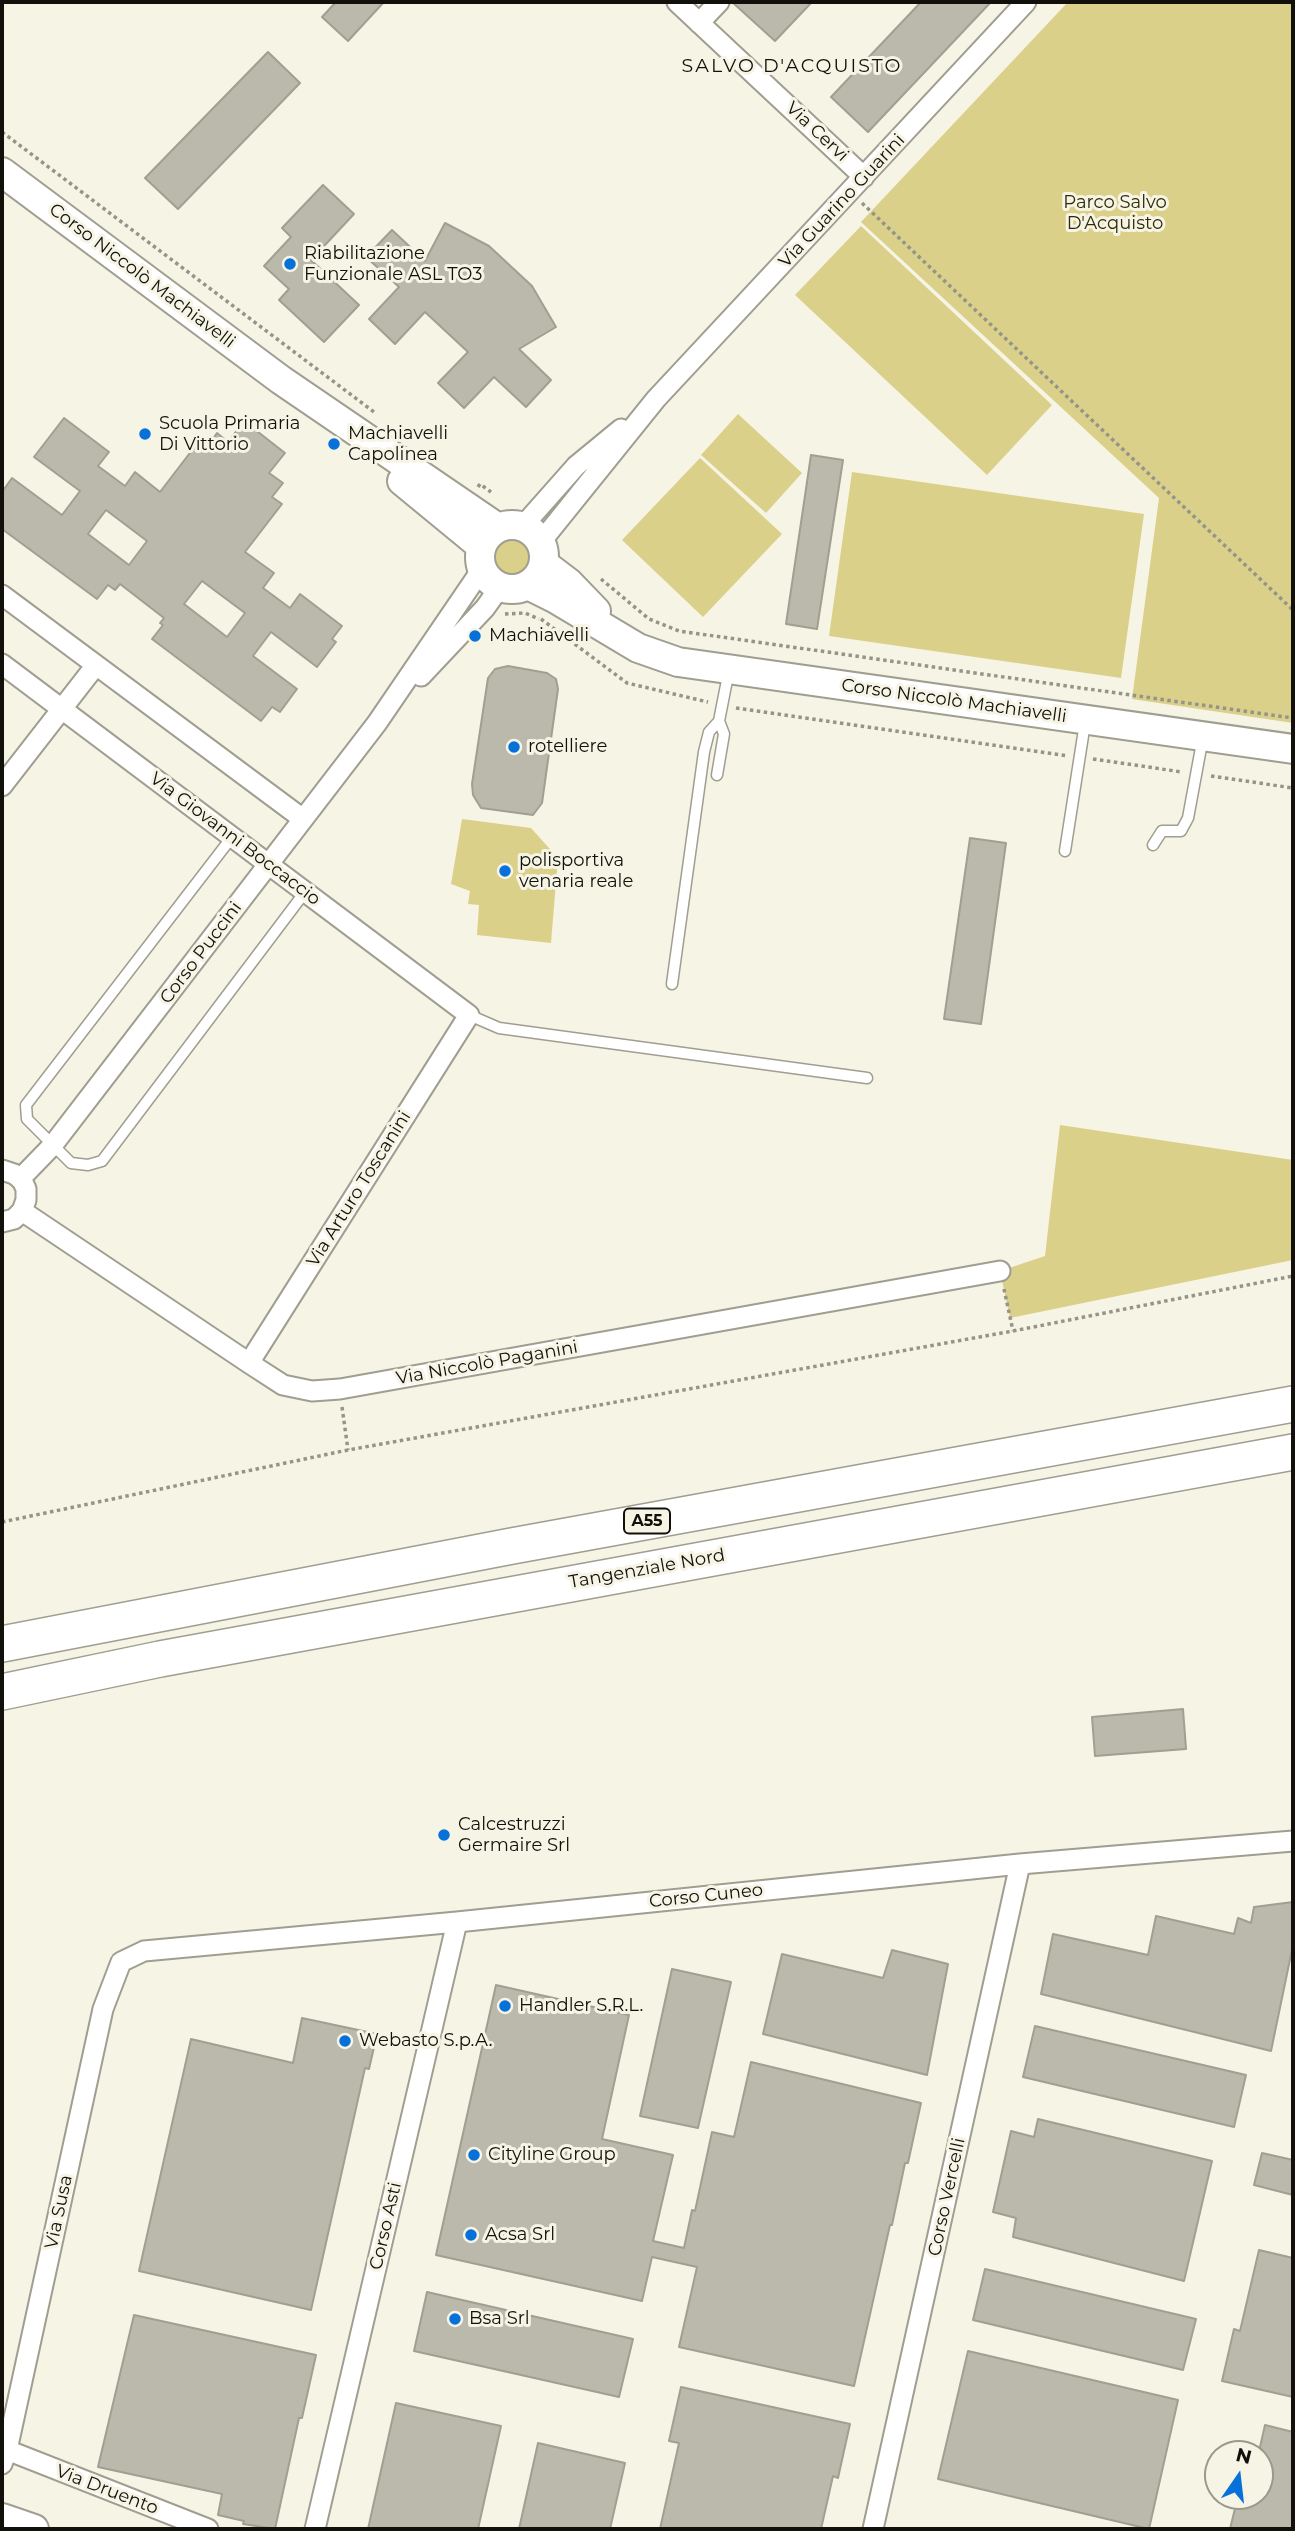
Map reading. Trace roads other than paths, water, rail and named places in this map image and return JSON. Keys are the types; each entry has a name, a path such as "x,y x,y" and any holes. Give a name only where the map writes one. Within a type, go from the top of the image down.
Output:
{"highway":[{"name":"A55","path":"2,1644 498,1548 1240,1414 1293,1402"},
{"name":"Tangenziale Nord","path":"2,1692 173,1657 1293,1452"}],"street":[{"name":"Via Cervi","path":"677,2 864,177"},
{"path":"699,23 719,2"},
{"name":"Via Guarino Guarini","path":"377,723 512,556 1026,2"},
{"name":"Corso Niccolò Machiavelli","path":"2,172 638,648 678,662 1293,749"},
{"path":"2,595 303,819"},
{"name":"Via Giovanni Boccaccio","path":"2,664 469,1015"},
{"path":"2,786 96,665"},
{"name":"Corso Puccini","path":"20,1179 52,1146 377,723"},
{"name":"Via Arturo Toscanini","path":"249,1363 469,1015"},
{"path":"2,1170 14,1174 26,1189 22,1211 14,1219 2,1222"},
{"name":"Via Niccolò Paganini","path":"22,1211 283,1385 312,1391 340,1389 1000,1271"},
{"name":"Corso Cuneo","path":"121,1962 144,1951 1020,1864 1293,1840"},
{"name":"Corso Vercelli","path":"873,2529 1020,1864"},
{"name":"Corso Asti","path":"315,2529 457,1922"},
{"name":"Via Susa","path":"4,2457 103,2010 121,1962"},
{"name":"Via Druento","path":"4,2457 208,2529"},
{"path":"2,2518 34,2529"}],"lane":[{"path":"717,775 723,734 719,721 729,669"},
{"path":"1065,852 1086,719"},
{"path":"671,984 704,752 709,732 719,721"},
{"path":"1153,845 1163,831 1181,831 1188,818 1203,736"},
{"path":"232,837 26,1105 27,1119 71,1163 88,1166 102,1161 305,892"},
{"path":"469,1015 499,1028 867,1078"}],"place":[{"name":"Riabilitazione Funzionale ASL TO3","path":"290,264"},
{"name":"Scuola Primaria Di Vittorio","path":"145,434"},
{"name":"Machiavelli Capolinea","path":"334,444"},
{"name":"Machiavelli","path":"475,636"},
{"name":"rotelliere","path":"514,747"},
{"name":"polisportiva venaria reale","path":"505,871"},
{"name":"Calcestruzzi Germaire Srl","path":"444,1835"},
{"name":"Handler S.R.L.","path":"505,2006"},
{"name":"Webasto S.p.A.","path":"345,2041"},
{"name":"Cityline Group","path":"474,2155"},
{"name":"Acsa Srl","path":"471,2235"},
{"name":"Bsa Srl","path":"455,2319"}],"district":[{"name":"SALVO D'ACQUISTO","path":"792,66"}],"park label":[{"name":"Parco Salvo D'Acquisto","path":"1115,213"}]}
